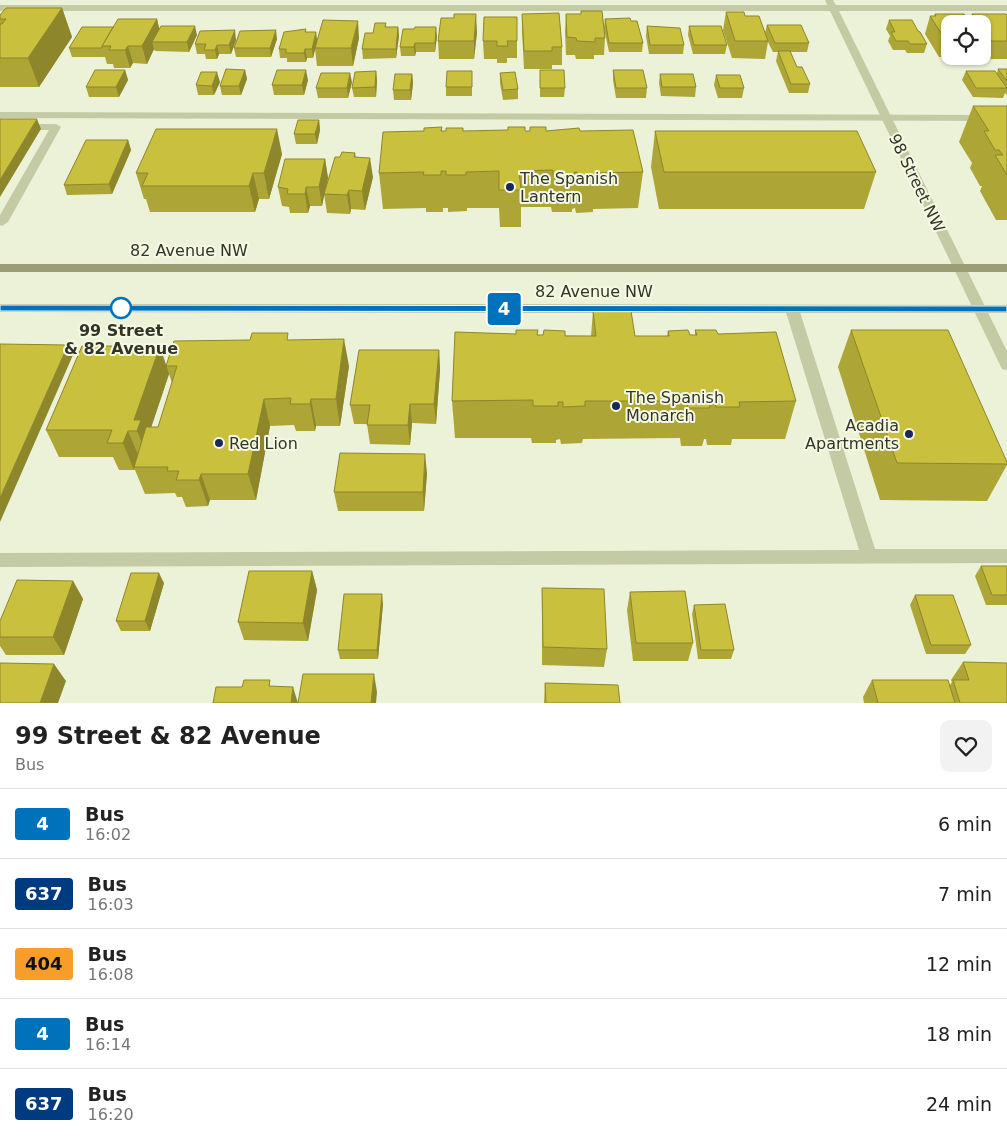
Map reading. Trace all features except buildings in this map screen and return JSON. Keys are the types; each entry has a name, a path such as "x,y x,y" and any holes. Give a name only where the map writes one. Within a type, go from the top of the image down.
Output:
{"main road":[{"name":"82 Avenue NW","path":"0,268 1007,268"},
{"name":"82 Avenue NW","path":"0,308 1007,309"}],"street":[{"path":"0,8 830,4 1007,8"},
{"name":"98 Street NW","path":"830,4 1007,366"},
{"path":"0,115 884,116 1007,118"},
{"path":"0,127 56,127 2,222"},
{"path":"28,150 42,151"},
{"path":"15,173 29,172"},
{"path":"2,195 16,195"},
{"path":"792,309 869,556"},
{"path":"0,560 1007,556"}],"bus line":[{"name":"4","path":"0,308 1007,309"}],"place":[{"name":"The Spanish Lantern","path":"510,187"},
{"name":"99 Street & 82 Avenue","path":"121,308"},
{"name":"The Spanish Monarch","path":"616,406"},
{"name":"Acadia Apartments","path":"909,434"},
{"name":"Red Lion","path":"219,443"}]}
